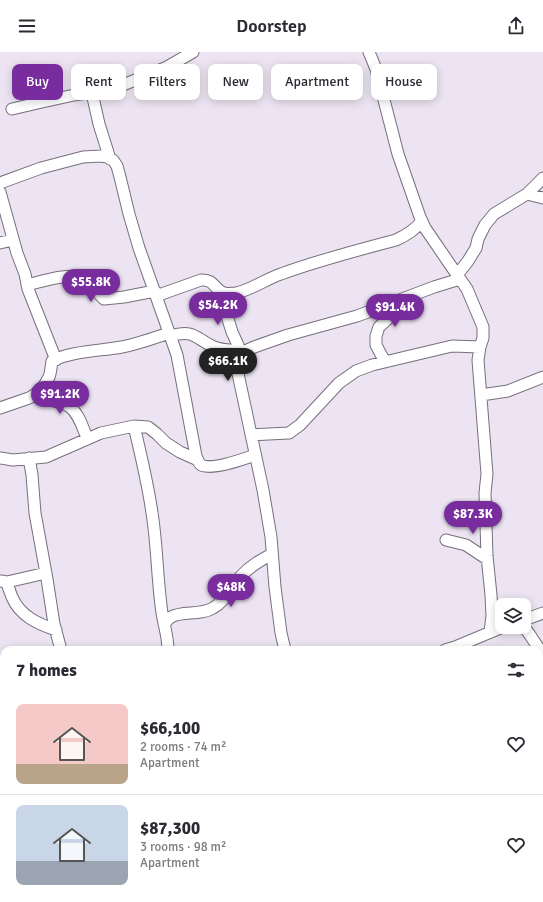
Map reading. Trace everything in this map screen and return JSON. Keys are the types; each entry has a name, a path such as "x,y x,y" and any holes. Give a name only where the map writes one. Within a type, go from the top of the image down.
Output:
{"street":[{"path":"126,84 167,67 193,52"},
{"path":"369,52 376,69 398,154 422,221 467,289 483,327 483,338 478,360 487,474 485,493 487,560 492,616 490,632"},
{"path":"12,110 71,96"},
{"path":"94,100 99,124 110,159"},
{"path":"0,183 41,168 83,158 101,156 113,160 117,166 139,248 177,355 196,456 200,464 207,467 243,460 255,455"},
{"path":"0,408 33,396 45,384 49,377 52,361 59,358 123,347 170,334 180,333 195,335 215,348 240,353 288,336 357,316 410,297 458,277 476,248 478,239 485,225 494,214 527,194 543,178"},
{"path":"0,192 27,285 56,360"},
{"path":"527,194 543,198"},
{"path":"27,285 69,276 78,277 86,280 92,285 98,294 104,298 155,294 205,280 211,282 224,293 238,292 280,274 313,263 396,240 409,234 417,228 422,221"},
{"path":"0,243 13,240"},
{"path":"219,290 240,353 236,369 272,537 274,587 284,646"},
{"path":"385,362 376,344 376,336 380,328 410,297"},
{"path":"251,435 289,433 300,425 339,383 356,371 372,365 452,346 480,347"},
{"path":"481,395 508,392 543,377"},
{"path":"33,396 55,401 70,407 82,424 87,438"},
{"path":"82,424 101,433"},
{"path":"0,458 13,460 46,457 101,433 134,426 148,427 166,443 180,452 198,460"},
{"path":"134,426 152,513 157,550 161,606 168,638 168,646"},
{"path":"29,458 35,513 60,646"},
{"path":"446,540 466,545 487,560"},
{"path":"164,624 170,618 178,615 204,613 214,608 221,602 241,576 253,565 272,554"},
{"path":"46,574 3,581 20,610 41,625 56,630"},
{"path":"531,617 543,613"},
{"path":"492,616 495,621"},
{"path":"458,646 495,630"},
{"path":"529,634 537,646"}]}
